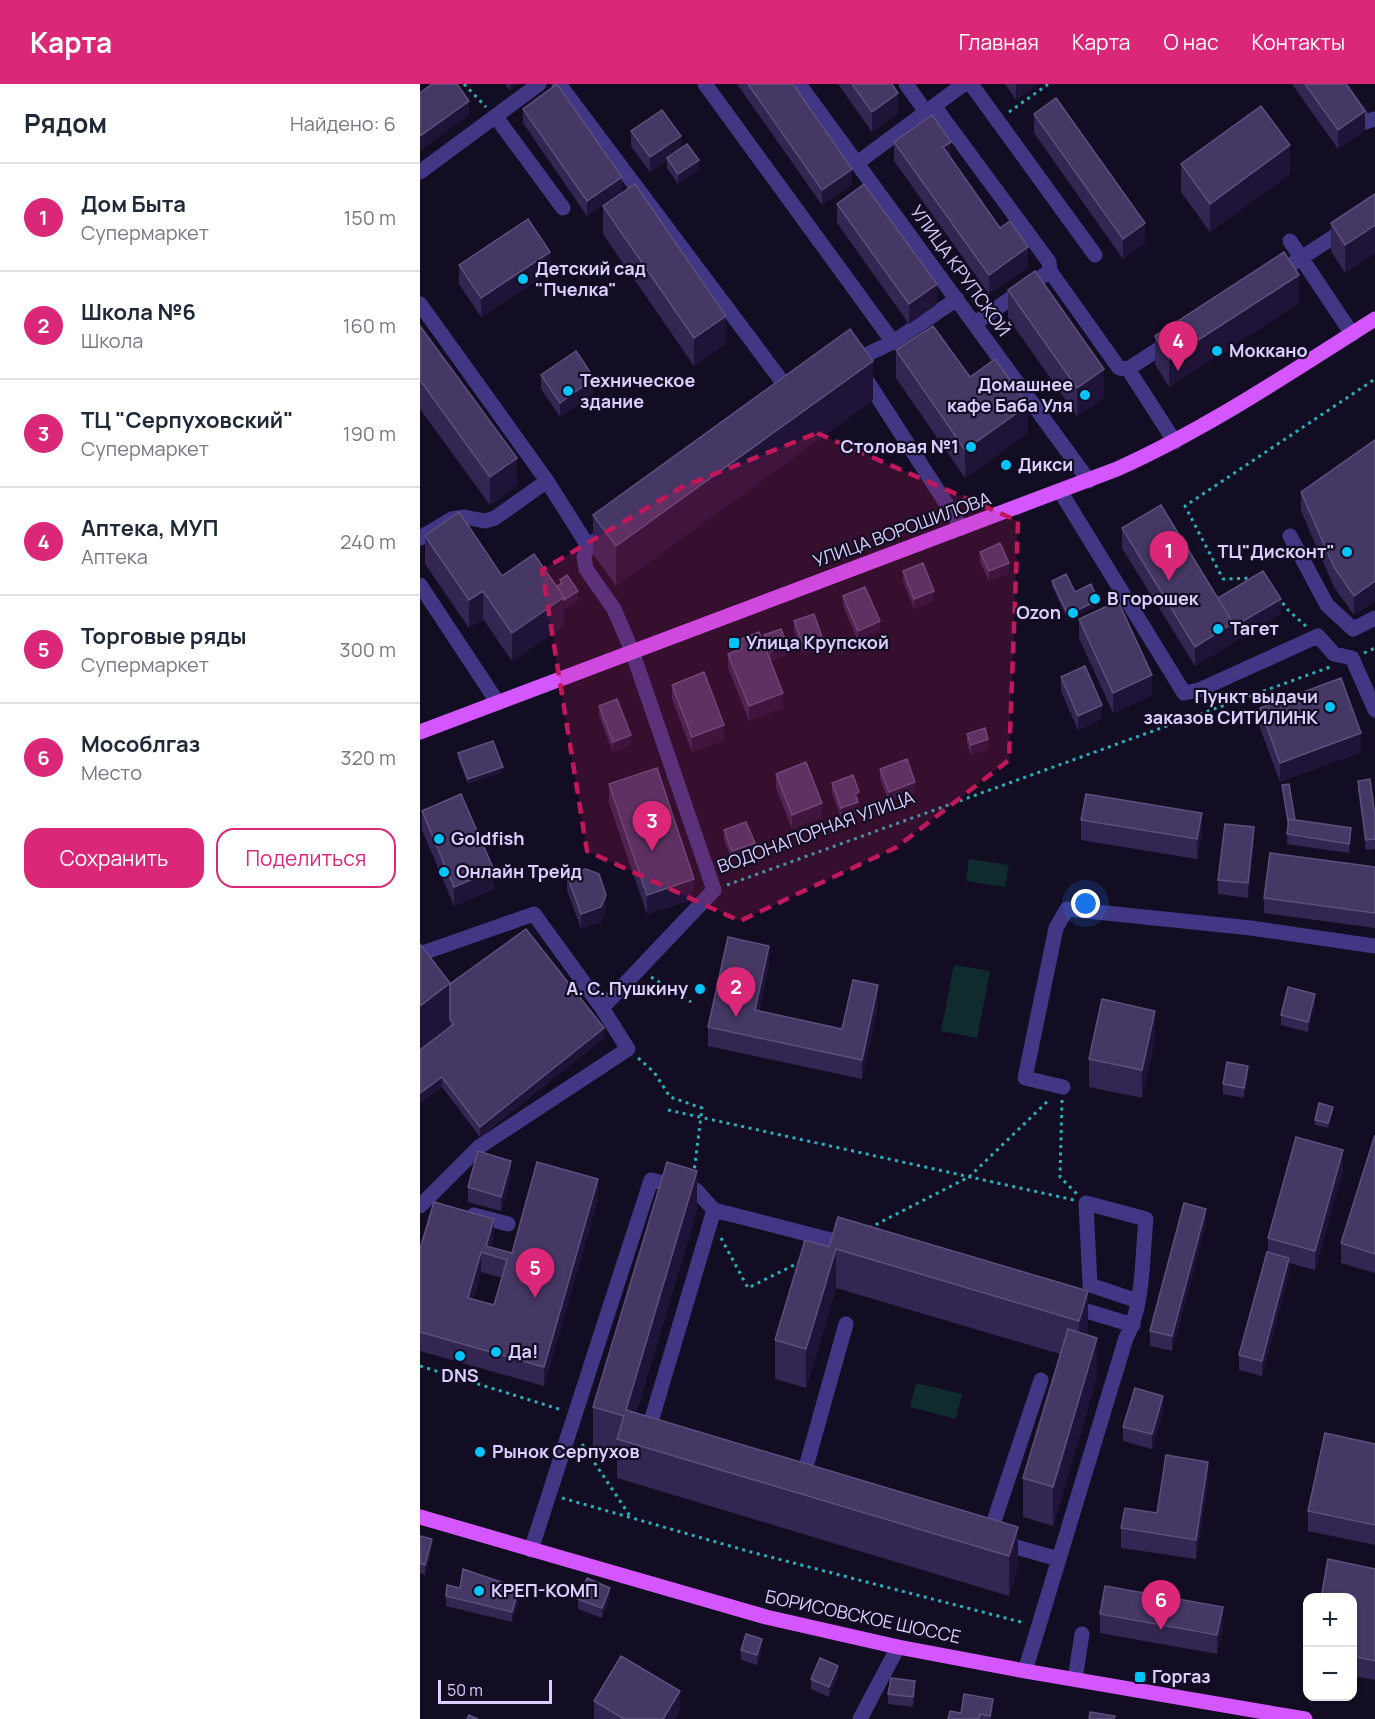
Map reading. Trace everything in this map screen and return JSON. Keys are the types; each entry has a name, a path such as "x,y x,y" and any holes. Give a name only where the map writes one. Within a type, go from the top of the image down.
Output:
{"main road":[{"name":"УЛИЦА ВОРОШИЛОВА","path":"420,732 1089,481 1175,442 1233,409 1375,319"},
{"name":"БОРИСОВСКОЕ ШОССЕ","path":"420,1517 766,1617 898,1647 1275,1717 1305,1719"}],"street":[{"path":"420,172 538,84"},
{"path":"559,84 795,400"},
{"path":"705,84 893,342"},
{"name":"УЛИЦА КРУПСКОЙ","path":"799,84 1089,481"},
{"path":"906,84 930,109 1049,262 1050,271 1119,368 1128,369 1186,332"},
{"path":"857,163 964,84"},
{"path":"971,84 1095,255"},
{"path":"1338,84 1365,122 1375,119"},
{"path":"496,117 563,208"},
{"path":"1263,283 1375,210"},
{"path":"1290,241 1352,334"},
{"path":"974,324 1050,271"},
{"path":"838,370 893,342 957,300"},
{"path":"420,304 547,481 588,546"},
{"path":"854,360 962,528"},
{"path":"1128,369 1175,442"},
{"path":"420,538 452,519 464,517 485,521 495,518 547,481"},
{"path":"1059,491 1184,693 1199,690 1318,636 1334,654 1355,666 1375,710"},
{"path":"625,519 588,546 584,557 586,569 614,609 632,651 714,890"},
{"path":"1290,536 1327,605 1353,629 1375,618"},
{"path":"420,585 498,703"},
{"name":"ВОДОНАПОРНАЯ УЛИЦА","path":"602,1008 714,890"},
{"path":"1063,1087 1025,1078 1056,928 1067,909 1251,928 1375,946"},
{"path":"420,954 534,914 628,1048 479,1147 422,1204"},
{"path":"531,1550 651,1180 696,1190 714,1210 863,1249"},
{"path":"1025,1671 1126,1338 1133,1325 1138,1301 1146,1219 1086,1203 1090,1285 1138,1301"},
{"path":"422,1204 508,1224"},
{"path":"657,1442 646,1439 714,1210"},
{"path":"1060,1303 1133,1325"},
{"path":"801,1484 846,1324"},
{"path":"1041,1380 983,1537 1058,1559"},
{"path":"1075,1679 1082,1634"},
{"path":"860,1719 898,1647"}],"path":[{"path":"464,84 496,117"},
{"path":"998,120 1053,84"},
{"path":"1266,578 1223,579 1185,506 1375,379"},
{"path":"1276,594 1288,610 1318,636"},
{"name":"ВОДОНАПОРНАЯ УЛИЦА","path":"714,890 1355,666 1375,648"},
{"path":"639,969 691,1002"},
{"path":"628,1048 654,1072 670,1097 702,1108 692,1189"},
{"path":"969,1176 1063,1087"},
{"path":"1063,1087 1060,1177 1086,1203"},
{"path":"668,1110 1086,1203"},
{"path":"420,1366 573,1421 630,1516"},
{"path":"549,1494 751,1552 1038,1627"}],"highlighted area":[{"path":"817,433 1018,521 1009,760 897,847 740,921 587,851 542,570 682,487"}],"green space":[{"path":"969,859 1009,865 1005,887 966,881"},
{"path":"954,965 990,971 977,1038 941,1031"},
{"path":"916,1383 962,1394 956,1419 910,1407"}],"building":[{"path":"432,84 457,84 469,101 420,136 420,93"},
{"path":"557,84 622,177 587,201 523,109"},
{"path":"748,84 793,84 852,169 822,190"},
{"path":"852,84 892,84 898,93 872,112"},
{"path":"1305,84 1346,84 1365,111 1338,130"},
{"path":"1056,98 1145,223 1123,239 1034,114"},
{"path":"1261,106 1290,145 1210,204 1181,164"},
{"path":"662,110 681,136 650,157 631,131"},
{"path":"932,115 951,142 943,147 1000,228 1010,221 1028,247 989,275 894,142"},
{"path":"687,144 699,160 678,174 667,158"},
{"path":"635,184 726,316 694,338 603,206"},
{"path":"864,184 937,284 909,304 837,204"},
{"path":"1375,194 1375,225 1345,245 1331,223"},
{"path":"528,219 550,252 481,298 459,265"},
{"path":"1284,252 1299,275 1169,359 1155,336"},
{"path":"1035,271 1104,369 1077,388 1008,290"},
{"path":"420,326 517,458 490,477 420,380"},
{"path":"933,326 970,377 995,359 1028,405 965,450 896,350"},
{"path":"850,329 873,361 616,546 593,515"},
{"path":"576,351 594,378 560,403 541,375"},
{"name":"ТЦ\"Дисконт\"","path":"1375,440 1375,581 1354,596 1334,567 1301,492"},
{"path":"1161,505 1233,623 1195,647 1122,528"},
{"path":"459,512 502,576 534,554 564,597 512,633 483,591 469,600 425,536"},
{"path":"1000,543 1009,563 989,571 980,552"},
{"path":"923,563 934,591 914,599 903,571"},
{"path":"1263,571 1281,599 1233,627 1233,623 1218,598"},
{"path":"1066,574 1075,592 1091,584 1098,600 1068,615 1052,581"},
{"path":"567,575 578,591 564,600 557,586 562,583 560,580"},
{"path":"865,587 880,621 858,631 843,596"},
{"path":"1118,601 1152,675 1113,693 1079,619"},
{"path":"814,614 822,637 803,644 794,621"},
{"path":"781,629 787,645 771,651 764,635"},
{"path":"759,632 783,693 749,706 728,654 742,648 739,640"},
{"path":"1085,666 1102,705 1078,716 1061,677"},
{"path":"704,672 724,725 692,737 672,685"},
{"path":"1341,678 1361,733 1280,763 1260,708"},
{"path":"617,699 631,735 613,742 599,706"},
{"path":"985,728 988,739 971,745 967,734"},
{"path":"493,741 503,767 468,779 458,753"},
{"path":"907,759 915,782 889,792 880,769"},
{"path":"806,762 822,803 792,815 776,774"},
{"path":"657,768 694,879 647,895 609,784"},
{"path":"853,775 859,792 855,794 858,802 841,808 832,783"},
{"path":"1370,779 1375,816 1375,839 1366,840 1358,781"},
{"path":"1289,784 1295,820 1289,819 1288,821 1282,785"},
{"path":"461,794 494,870 454,887 422,811"},
{"path":"1086,794 1202,813 1197,839 1081,820"},
{"path":"1289,819 1351,828 1349,844 1287,834"},
{"path":"746,822 755,843 732,851 724,830"},
{"path":"1225,824 1254,827 1248,883 1218,880"},
{"path":"1270,853 1375,867 1375,913 1264,898"},
{"path":"586,869 599,874 606,895 601,907 581,914 567,875"},
{"path":"526,929 604,1028 480,1127 442,1077 420,1093 420,1050 454,1024 450,1019 450,984"},
{"path":"728,937 769,946 755,1010 842,1029 853,980 878,985 862,1060 708,1027"},
{"path":"420,944 450,983 420,1006"},
{"path":"1288,987 1315,994 1308,1022 1281,1015"},
{"path":"1102,999 1155,1011 1142,1070 1089,1059"},
{"path":"1227,1062 1248,1066 1244,1088 1223,1084"},
{"path":"1319,1103 1333,1107 1328,1123 1315,1120"},
{"path":"1375,1135 1375,1254 1341,1243"},
{"path":"1296,1137 1343,1150 1315,1251 1268,1238"},
{"path":"478,1151 511,1161 501,1197 468,1187"},
{"path":"537,1162 598,1179 544,1367 420,1332 420,1249 434,1202 494,1219 486,1246 512,1253","holes":["481,1252 507,1260 494,1305 468,1298"]},
{"path":"667,1162 697,1171 626,1410 1018,1527 1009,1556 617,1439 624,1416 593,1407"},
{"path":"1184,1203 1206,1209 1172,1336 1150,1331"},
{"path":"838,1217 1088,1291 1079,1321 836,1249 806,1349 775,1340 805,1240 829,1247"},
{"path":"1267,1252 1289,1258 1262,1361 1239,1355"},
{"path":"1068,1329 1097,1338 1053,1487 1023,1478"},
{"path":"1135,1388 1163,1396 1152,1434 1123,1427"},
{"path":"1325,1433 1375,1444 1375,1525 1308,1511"},
{"path":"1166,1455 1208,1462 1196,1540 1121,1528 1125,1508 1157,1513"},
{"path":"420,1536 432,1539 425,1565 420,1563"},
{"path":"1328,1559 1375,1569 1375,1661 1357,1657 1357,1593 1322,1593"},
{"path":"463,1569 519,1588 512,1612 446,1596 447,1585 460,1588"},
{"path":"587,1578 610,1588 602,1608 578,1599"},
{"path":"1105,1586 1223,1607 1217,1635 1100,1614"},
{"path":"746,1634 762,1639 757,1655 741,1650"},
{"path":"621,1656 680,1691 663,1719 624,1719 594,1701"},
{"path":"820,1658 838,1666 829,1687 811,1679"},
{"path":"891,1678 915,1681 913,1697 888,1694"},
{"path":"964,1694 993,1699 990,1716 980,1714 979,1719 948,1719 950,1711 961,1713"},
{"path":"1090,1712 1115,1716 1114,1719 1089,1719"}],"place":[{"name":"Детский сад \"Пчелка\"","path":"523,279"},
{"name":"Моккано","path":"1217,351"},
{"name":"Аптека, МУП","path":"1178,371"},
{"name":"Техническое здание","path":"568,391"},
{"name":"Домашнее кафе Баба Уля","path":"1085,395"},
{"name":"Столовая №1","path":"971,447"},
{"name":"Дикси","path":"1006,465"},
{"name":"ТЦ\"Дисконт\"","path":"1347,552"},
{"name":"Дом Быта","path":"1169,581"},
{"name":"В горошек","path":"1095,599"},
{"name":"Ozon","path":"1073,613"},
{"name":"Тагет","path":"1218,629"},
{"name":"Улица Крупской","path":"734,643"},
{"name":"Пункт выдачи заказов СИТИЛИНК","path":"1330,707"},
{"name":"Goldfish","path":"439,839"},
{"name":"ТЦ \"Серпуховский\"","path":"652,851"},
{"name":"Онлайн Трейд","path":"444,872"},
{"name":"А. С. Пушкину","path":"700,989"},
{"name":"Школа №6","path":"736,1017"},
{"name":"Торговые ряды","path":"535,1298"},
{"name":"Да!","path":"496,1352"},
{"name":"DNS","path":"460,1356"},
{"name":"Рынок Серпухов","path":"480,1452"},
{"name":"КРЕП-КОМП","path":"479,1591"},
{"name":"Мособлгаз","path":"1161,1630"},
{"name":"Горгаз","path":"1140,1677"}]}
